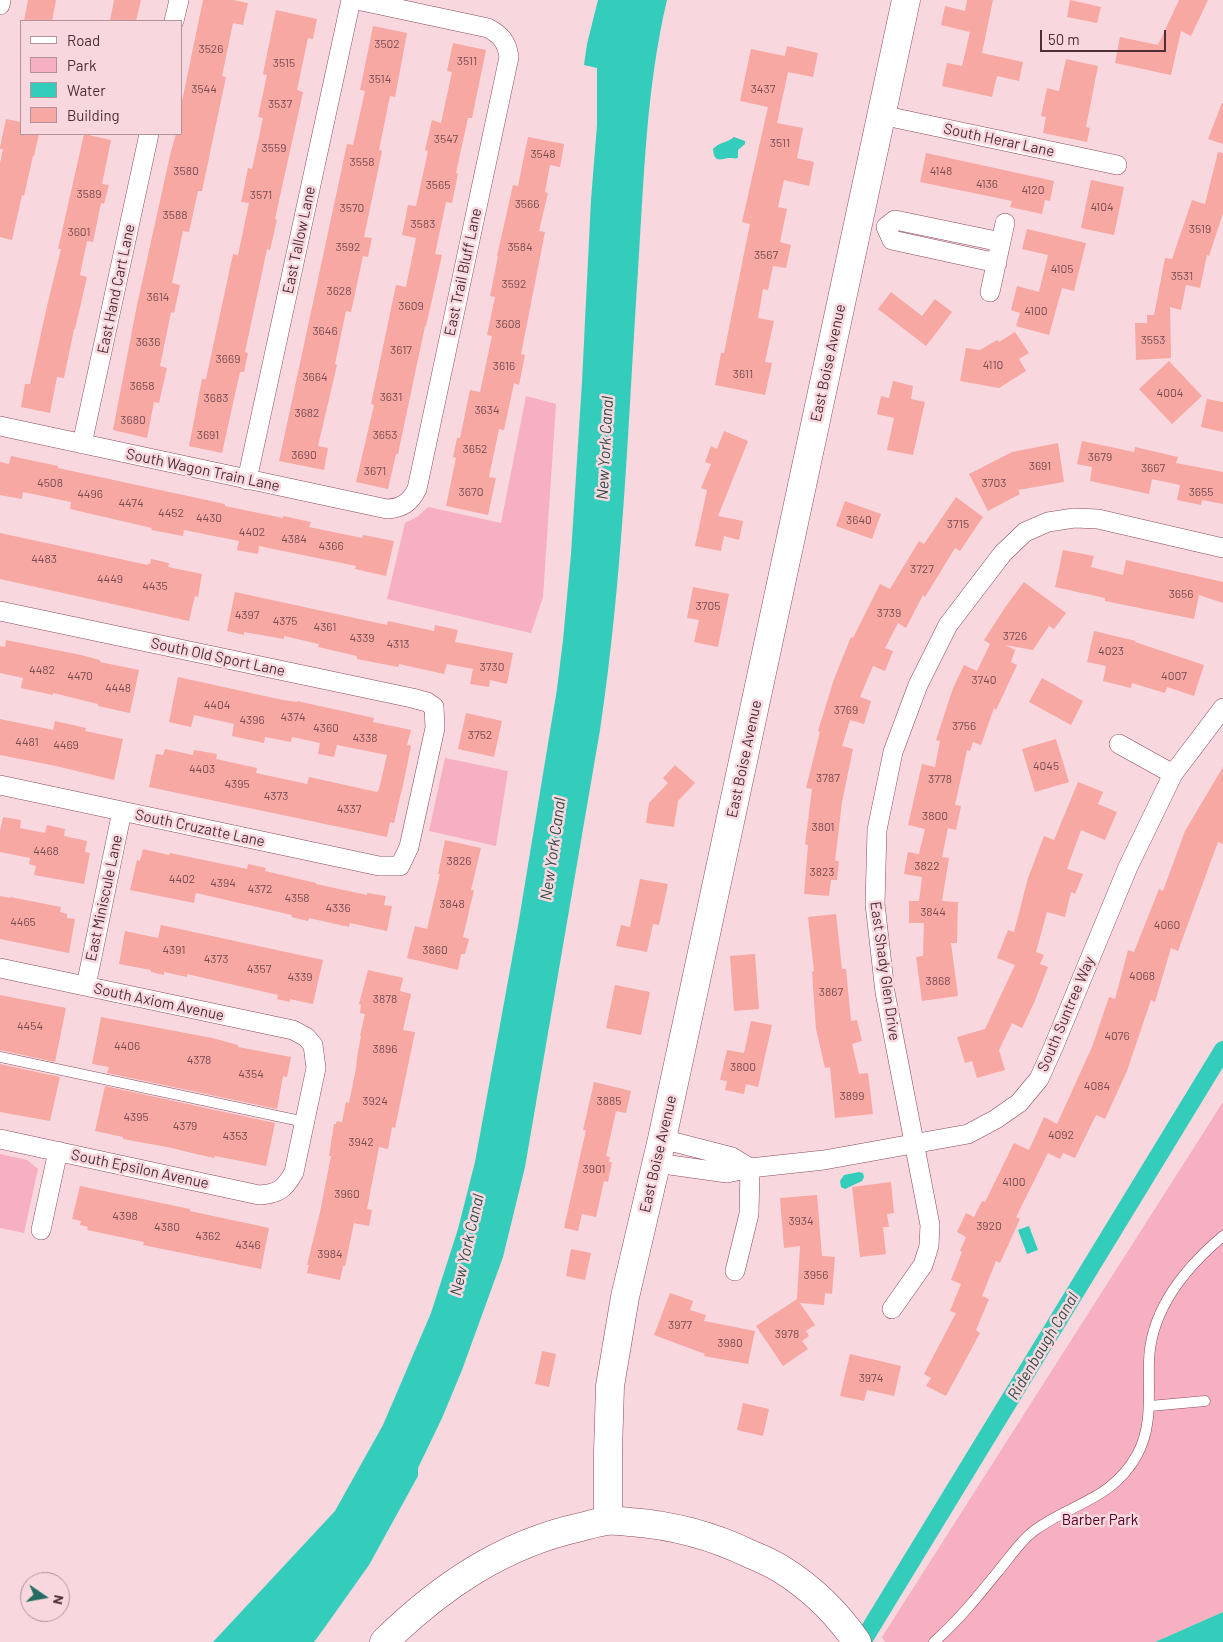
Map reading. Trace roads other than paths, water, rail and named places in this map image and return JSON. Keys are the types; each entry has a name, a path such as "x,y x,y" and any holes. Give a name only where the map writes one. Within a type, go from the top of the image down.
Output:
{"street":[{"path":"0,5 1,0"},
{"path":"174,20 178,0"},
{"name":"East Tallow Lane","path":"247,480 351,0"},
{"name":"East Trail Bluff Lane","path":"358,0 488,28 502,38 508,47 509,57 417,489 406,504"},
{"name":"East Boise Avenue","path":"608,1520 610,1386 625,1297 659,1151 906,0"},
{"name":"South Herar Lane","path":"881,115 1117,165"},
{"name":"East Hand Cart Lane","path":"82,444 150,135"},
{"path":"858,222 886,227 895,220 1001,242"},
{"path":"990,292 1005,223"},
{"path":"886,227 892,240 997,263"},
{"name":"South Wagon Train Lane","path":"0,426 387,509 397,508 406,504"},
{"name":"East Shady Glen Drive","path":"892,1308 923,1265 929,1246 930,1225 885,992 874,904 877,830 892,752 918,685 948,625 1003,553 1025,532 1048,522 1074,518 1098,519 1223,548"},
{"name":"South Old Sport Lane","path":"0,611 427,702 434,708 436,728 409,847 400,866"},
{"name":"South Suntree Way","path":"750,1168 824,1160 968,1134 1020,1103 1039,1079 1054,1048 1128,867 1173,774 1223,708"},
{"path":"1119,744 1173,774"},
{"name":"South Cruzatte Lane","path":"0,785 379,866 400,866"},
{"name":"East Miniscule Lane","path":"86,986 122,811"},
{"name":"South Axiom Avenue","path":"0,968 293,1030 306,1037 313,1045 316,1068 305,1122"},
{"name":"South Epsilon Avenue","path":"0,1139 259,1195 280,1191 289,1182 294,1172 305,1122"},
{"path":"41,1230 58,1151"},
{"path":"659,1151 732,1157 750,1168 749,1214 735,1271"},
{"path":"384,1642 436,1596 479,1566 521,1545 566,1530 608,1520 647,1523 693,1532 735,1546 781,1568 816,1595 832,1611 857,1642"}],"lane":[{"path":"0,1057 305,1122"},
{"path":"934,1642 954,1624 1020,1543 1035,1530 1094,1498 1117,1481 1137,1455 1148,1422 1150,1406 1149,1360 1159,1315 1167,1298 1182,1276 1201,1255 1223,1236"},
{"path":"1150,1406 1205,1401"}],"water":[{"name":"New York Canal","path":"598,0 667,0 654,67 647,134 624,501 608,673 600,730 525,1167 503,1257 462,1370 418,1468 418,1476 369,1565 314,1642 213,1642 335,1511 383,1425 431,1313 458,1229 475,1162 518,926 557,689 563,640 571,554 597,125 597,68 584,65"},
{"path":"734,137 745,141 745,144 738,150 738,158 716,158 713,149"},
{"path":"863,1173 862,1181 845,1189 841,1187 840,1181 844,1175"},
{"path":"1029,1226 1038,1250 1027,1254 1018,1230"},
{"path":"1223,1612 1223,1642 1155,1642"}],"waterway":[{"name":"Ridenbaugh Canal","path":"862,1642 1223,1050"}],"park label":[{"name":"Barber Park","path":"1100,1520"}]}
